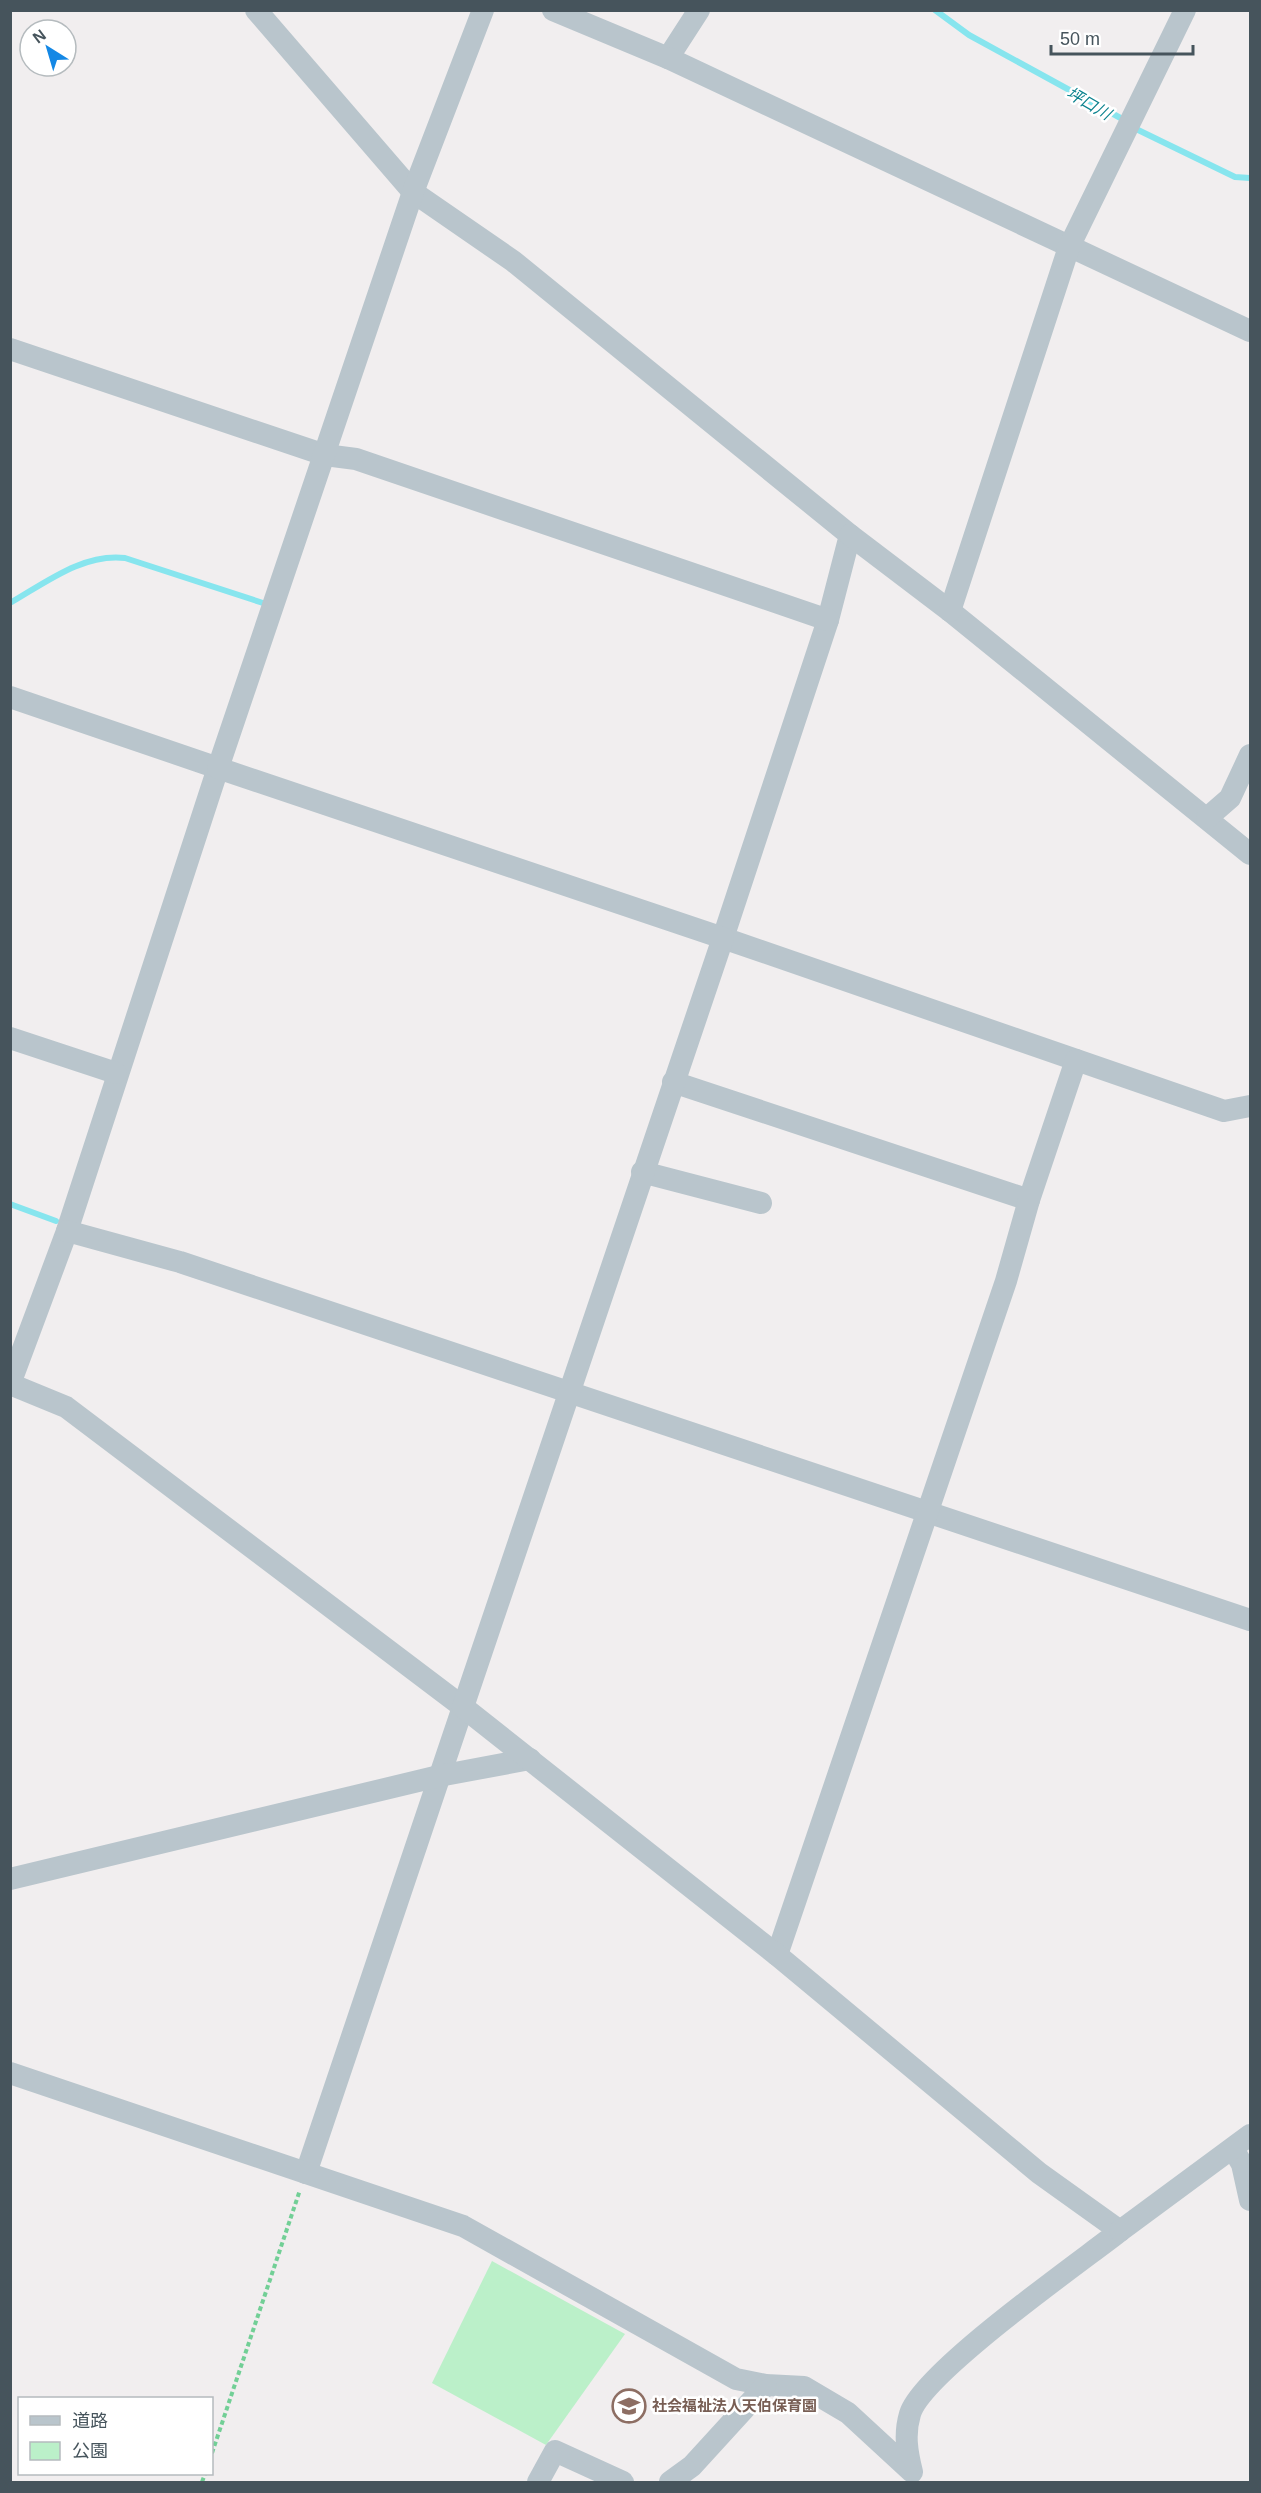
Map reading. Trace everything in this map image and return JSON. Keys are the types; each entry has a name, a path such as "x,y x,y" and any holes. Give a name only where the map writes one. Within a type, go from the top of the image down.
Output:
{"street":[{"path":"256,10 412,192 513,261 850,535 950,611 1251,854"},
{"path":"483,10 412,192 116,1073 67,1231 10,1384 66,1407 463,1707 777,1955 1040,2173 1120,2231"},
{"path":"553,10 668,58 1251,332"},
{"path":"668,58 699,10"},
{"path":"950,611 1070,247 1185,10"},
{"path":"10,349 325,455 356,459 828,620"},
{"path":"306,2172 642,1172 723,938 828,620 850,535"},
{"path":"10,697 723,938 1224,1111 1251,1106"},
{"path":"1207,818 1230,798 1251,755"},
{"path":"10,1038 116,1073"},
{"path":"777,1955 1006,1281 1029,1200 1076,1060"},
{"path":"673,1082 1029,1200"},
{"path":"642,1172 761,1203"},
{"path":"67,1231 180,1262 1251,1620"},
{"path":"10,1880 439,1776 530,1759"},
{"path":"10,2073 463,2226 736,2379 766,2385 804,2387 848,2413 916,2477"},
{"path":"916,2477 905,2444 910,2412 925,2389 955,2359 1120,2231 1242,2142"},
{"path":"1242,2142 1242,2164 1251,2200"},
{"path":"670,2482 692,2466 766,2385"},
{"path":"538,2482 555,2451 623,2482"}],"path":[{"path":"213,2450 306,2172"}],"green space":[{"path":"492,2261 625,2334 546,2445 432,2383"}],"waterway":[{"name":"坪口川","path":"935,10 969,35 1126,121"},
{"name":"坪口川","path":"1134,128 1235,177 1250,178"},
{"path":"10,603 65,571 94,560 109,558 125,558 263,603"},
{"path":"10,1204 56,1221"}],"place":[{"name":"社会福祉法人天伯保育園","path":"629,2406"}]}
